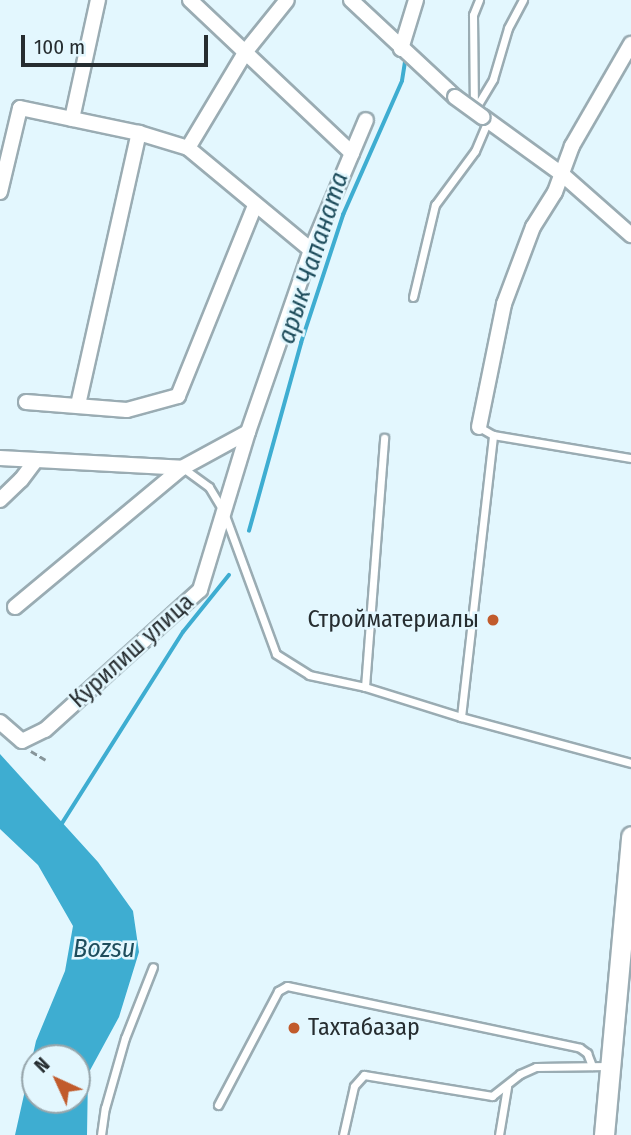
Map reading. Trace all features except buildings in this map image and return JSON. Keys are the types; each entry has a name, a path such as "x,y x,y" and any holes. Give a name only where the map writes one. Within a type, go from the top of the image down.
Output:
{"main road":[{"path":"604,1135 601,1066 631,836"}],"street":[{"path":"72,119 98,0"},
{"path":"190,0 352,153"},
{"path":"188,148 246,51 287,0"},
{"path":"351,0 455,97 563,175 631,234"},
{"path":"402,50 416,0"},
{"path":"478,427 504,304 533,227 563,175 572,146 631,44"},
{"path":"0,192 20,108 139,133 188,148 311,250"},
{"name":"Курилиш улица","path":"0,722 22,741 45,730 200,590 248,432 311,250 366,120"},
{"path":"78,405 139,133"},
{"path":"26,402 127,410 178,396 255,205"},
{"path":"15,607 182,468 248,432"},
{"path":"0,458 182,468"},
{"path":"0,499 22,480 36,460"}],"lane":[{"path":"479,0 473,15 482,116"},
{"path":"413,297 435,205 475,151 482,116 508,27 523,0"},
{"path":"478,427 493,435 631,458"},
{"path":"461,717 493,435"},
{"path":"365,687 384,438"},
{"path":"182,468 209,487 223,510 276,654 309,675 365,687 461,717 631,763"},
{"path":"101,1135 105,1108 125,1038 153,967"},
{"path":"218,1105 278,991 287,986 580,1048 601,1066"},
{"path":"343,1135 354,1086 364,1075 492,1096 507,1087 520,1074 536,1068 601,1066"},
{"path":"499,1135 507,1087"}],"path":[{"path":"35,754 47,760"}],"water":[{"name":"Bozsu","path":"0,754 98,862 133,911 139,952 119,1017 91,1068 91,1044 35,1044 65,971 73,926 38,865 0,829"},
{"name":"Bozsu","path":"21,1108 21,1114 87,1114 87,1135 15,1135"}],"waterway":[{"name":"арык Чапаната","path":"249,531 301,343 343,215 402,81 406,57"},
{"name":"арык Чапаната","path":"61,825 183,632 229,575"}],"place":[{"name":"Стройматериалы","path":"493,620"},
{"name":"Тахтабазар","path":"294,1028"}]}
